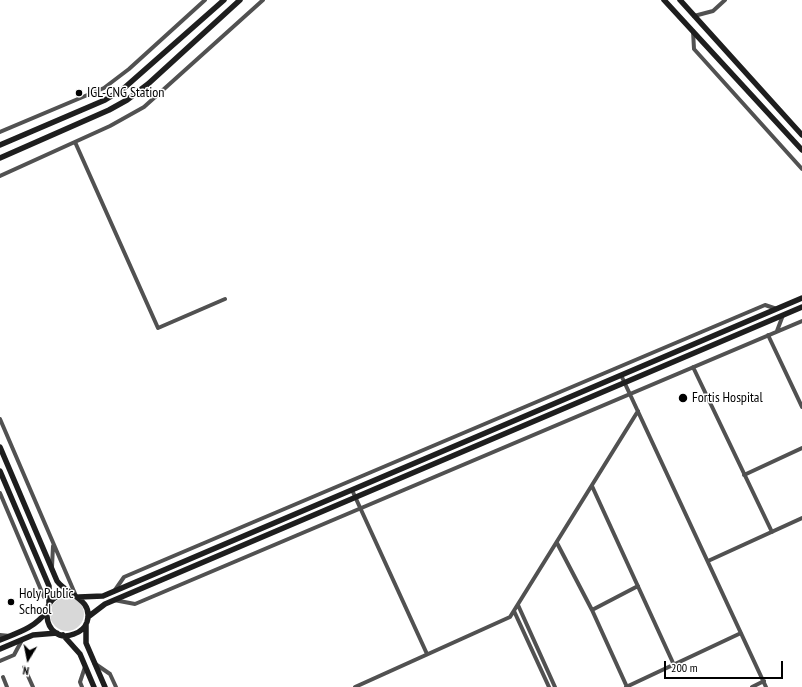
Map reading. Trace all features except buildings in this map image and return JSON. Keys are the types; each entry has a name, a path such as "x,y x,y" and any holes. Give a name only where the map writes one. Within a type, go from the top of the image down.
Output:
{"street":[{"path":"0,132 104,88 129,69 204,0"},
{"path":"0,145 105,100 123,89 224,0"},
{"path":"0,158 110,110 127,100 148,84 240,0"},
{"path":"1,174 110,126 144,107 263,0"},
{"path":"664,0 802,150"},
{"path":"680,0 802,135"},
{"path":"694,16 713,11 725,0"},
{"path":"693,31 694,50 802,169"},
{"path":"75,142 158,328 224,299"},
{"path":"49,604 54,598 62,594 76,596 103,596 113,592 802,298"},
{"path":"113,592 124,577 765,305 777,309"},
{"path":"88,617 113,600 356,498 802,307"},
{"path":"778,331 783,315"},
{"path":"113,600 135,604 802,321"},
{"path":"768,335 802,407"},
{"path":"693,367 772,532"},
{"path":"621,375 766,687"},
{"path":"356,687 510,617 638,411"},
{"path":"0,419 76,596 88,609 86,643 104,687"},
{"path":"0,447 52,570 63,589 76,596"},
{"path":"744,475 802,448"},
{"path":"0,471 50,586 49,604 46,612 39,622 0,640"},
{"path":"592,486 674,665"},
{"path":"352,490 362,508 387,568 427,654"},
{"path":"0,492 44,597"},
{"path":"708,561 802,518"},
{"path":"557,543 592,610 627,687 741,633"},
{"path":"52,570 53,544"},
{"path":"29,561 41,566"},
{"path":"592,610 638,586"},
{"path":"518,605 555,687"},
{"path":"514,611 549,687"},
{"path":"46,612 48,623 57,633"},
{"path":"0,649 33,635 57,633 63,635 74,635 82,630 86,625"},
{"path":"0,635 10,636"},
{"path":"63,635 80,654 94,687"},
{"path":"0,661 14,655 22,640"},
{"path":"94,662 110,674 116,687"},
{"path":"82,687 80,682 85,666"},
{"path":"24,667 33,687"},
{"path":"3,677 7,687"},
{"path":"752,687 764,681"}],"shaded area":[{"path":"64,597 70,597 79,602 83,608 83,620 79,626 70,631 64,631 55,626 50,617 50,611 55,602"}],"place":[{"name":"IGL-CNG Station","path":"79,93"},
{"name":"Fortis Hospital","path":"683,398"},
{"name":"Holy Public School","path":"11,602"}]}
